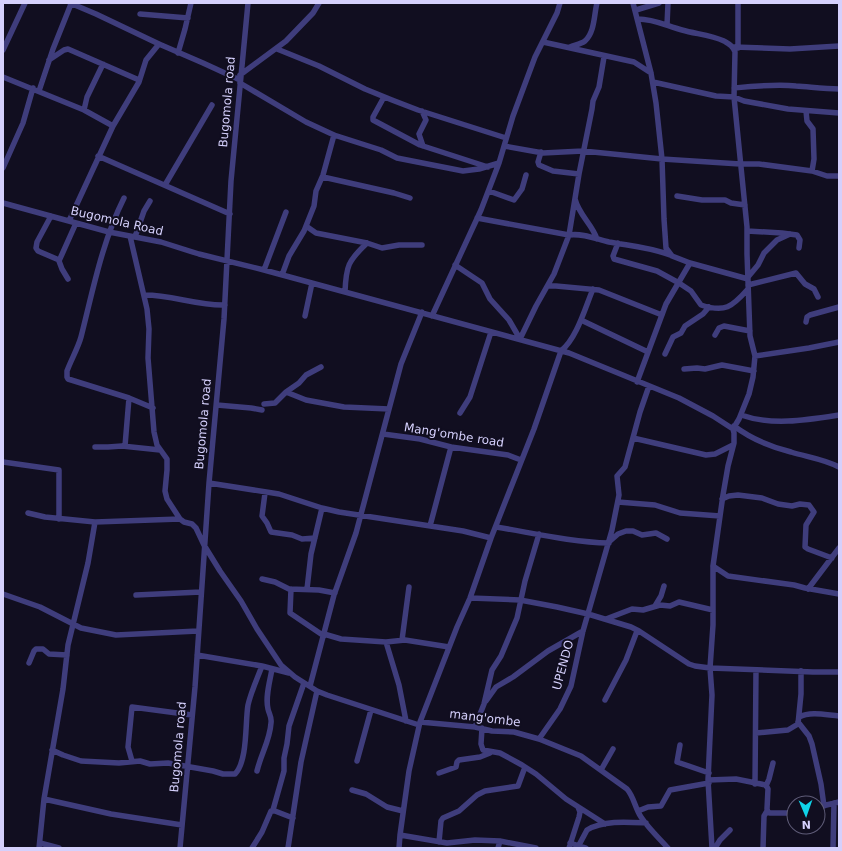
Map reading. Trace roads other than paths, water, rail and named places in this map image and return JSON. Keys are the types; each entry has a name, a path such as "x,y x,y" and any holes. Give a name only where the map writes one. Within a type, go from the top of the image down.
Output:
{"street":[{"path":"3,50 25,3"},
{"path":"3,168 23,124 71,3 240,80 301,119 334,135 401,159 463,171 471,171 499,163"},
{"path":"178,53 191,3"},
{"name":"Bugomola road","path":"180,848 197,655 209,483 225,305 231,181 248,3"},
{"path":"240,80 286,41 307,19 318,3"},
{"path":"432,316 489,191 513,116 535,57 560,3"},
{"path":"570,48 587,39 593,26 597,3"},
{"path":"633,3 653,82 662,159 665,239 666,248 670,255"},
{"path":"636,10 659,3"},
{"path":"667,25 668,3"},
{"path":"712,848 709,772 712,695 710,668 713,610 713,566 722,499 733,445 733,427 749,394 754,371 755,356 750,331 747,231 734,97 738,3"},
{"path":"140,14 188,18"},
{"path":"638,19 651,20 683,30 714,37 736,48 805,49 839,46"},
{"path":"543,42 636,63 651,73"},
{"path":"68,221 113,126 139,80 147,58 159,44"},
{"path":"49,60 68,49 139,80"},
{"path":"277,49 319,66 384,97 506,138"},
{"path":"520,339 536,306 548,286 569,235 583,151 593,101 599,87 604,56"},
{"path":"84,110 87,97 102,64"},
{"path":"3,77 84,110 113,126"},
{"path":"653,82 716,96 734,97 748,102 806,111 839,113"},
{"path":"734,88 773,85 839,89"},
{"path":"384,97 373,117 373,120 423,146 489,167"},
{"path":"165,185 212,105"},
{"path":"422,111 426,120 419,134 423,146"},
{"path":"806,111 807,121 813,129 814,159 812,171"},
{"path":"282,275 289,256 306,226 314,206 316,191 323,177 334,135"},
{"path":"504,146 541,152 583,151 662,159 759,164 812,171 827,176 839,176"},
{"path":"541,152 538,163 542,166 560,173 579,174"},
{"path":"98,156 230,214"},
{"path":"489,191 514,200 522,190 526,175"},
{"path":"323,177 410,198"},
{"path":"677,196 702,200 725,200 731,203 745,205"},
{"path":"575,197 578,210 592,228 597,239"},
{"path":"124,198 109,232 94,281 81,337 66,376 68,379 129,398 153,408"},
{"path":"150,201 133,236 149,321 148,358 154,436 157,445 167,461 166,494 169,504 180,519"},
{"name":"Bugomola Road","path":"3,203 109,232 161,242 226,261 422,312 561,351 582,358 694,406 777,448 820,459 839,467"},
{"path":"264,270 286,212"},
{"path":"51,216 37,242 36,248 38,251 59,260"},
{"path":"477,218 569,235 579,234 618,244 649,248 748,282 796,273 805,284 814,289 818,298"},
{"path":"68,279 59,260 76,223"},
{"path":"306,226 318,233 367,243 384,249 399,245 422,244"},
{"path":"747,231 791,234 799,236 799,248"},
{"path":"618,244 614,258 657,271 691,291 701,305 719,308 729,307 737,302 764,253 777,240 791,234"},
{"path":"345,292 346,274 350,262 355,254 367,243"},
{"path":"637,382 669,297 690,263"},
{"path":"455,265 482,283 490,299 509,320 520,339"},
{"path":"305,316 312,283"},
{"path":"548,286 593,289 609,293 662,315"},
{"path":"399,848 409,771 420,724 449,647 470,598 491,538 534,429 561,351 569,344 581,320 593,289"},
{"path":"145,295 172,297 212,306 225,305"},
{"path":"665,354 673,337 681,333 685,326 703,314 709,307"},
{"path":"806,322 807,317 810,315 839,307"},
{"path":"310,686 335,593 350,553 404,354 422,312"},
{"path":"581,320 648,352"},
{"path":"715,335 721,326 750,331"},
{"path":"460,413 470,397 491,332"},
{"path":"755,356 839,342"},
{"path":"684,370 697,368 704,369 722,365 754,371"},
{"path":"264,404 275,403 286,392 298,384 306,375 321,367"},
{"name":"UPENDO","path":"539,739 560,709 571,686 583,631 609,542 618,502 619,492 617,477 624,467 649,386"},
{"path":"286,392 306,400 321,403 355,408 389,410"},
{"path":"125,446 129,398"},
{"path":"217,405 262,410"},
{"path":"740,415 753,419 774,421 839,415"},
{"name":"Mang'ombe road","path":"383,434 508,455 521,460"},
{"path":"633,438 712,455 733,445"},
{"path":"95,447 125,446 160,450"},
{"path":"430,526 451,446"},
{"path":"3,462 59,470 59,519"},
{"path":"209,483 279,494 322,508 463,531 491,538"},
{"path":"265,493 262,516 271,532 292,535 302,540 315,538"},
{"path":"722,499 738,495 762,498 778,504 792,506 800,504 809,505 814,512 805,527 805,547 832,558"},
{"path":"618,502 654,505 680,512 720,516"},
{"path":"307,589 311,554 322,508"},
{"path":"28,513 59,519 95,522 180,519 195,526 204,545 270,649 281,665 290,674"},
{"path":"59,848 40,846 44,799 63,689 67,655 88,563 95,522"},
{"path":"496,527 576,542 609,542 623,532 631,530 642,535 656,533 667,540"},
{"path":"475,727 484,704 491,673 501,656 518,614 520,600 539,534"},
{"path":"808,589 839,548"},
{"path":"713,566 728,576 794,585 839,594"},
{"path":"262,579 275,582 291,589 319,590 335,593"},
{"path":"402,640 409,586"},
{"path":"655,607 664,586"},
{"path":"291,589 290,613 324,635 341,639 386,642 402,640 449,647"},
{"path":"136,596 201,592"},
{"path":"3,594 40,608 73,625 116,635 198,632"},
{"path":"470,598 520,600 605,619 637,631 689,664 695,666 801,672 839,672"},
{"path":"605,619 632,609 642,610 660,605 672,606 680,602 713,610"},
{"path":"484,704 496,687 513,677 548,651 583,631"},
{"path":"605,700 624,664 637,631"},
{"path":"386,642 399,684 406,721"},
{"path":"29,663 36,649 43,649 49,654 67,655"},
{"path":"197,655 262,666 290,674"},
{"path":"52,750 82,761 119,763 142,761 148,764 168,763 231,775 238,771 240,765 246,738 249,700 262,666"},
{"path":"258,770 269,735 272,719 267,707 272,669"},
{"path":"755,784 756,670"},
{"path":"801,672 799,720 812,744 821,784 821,795"},
{"name":"mang'ombe","path":"290,674 317,691 406,721 420,724 475,727 514,732 539,739 581,756 629,792 638,811 655,836 668,848"},
{"path":"252,848 262,832 270,811 273,810 284,771 284,758 289,726 304,682"},
{"path":"288,848 306,737 317,691"},
{"path":"132,761 128,746 132,707 192,715"},
{"path":"357,761 371,710"},
{"path":"756,733 788,730 794,727 805,714 839,716"},
{"path":"482,728 482,750 506,756 525,767 578,807 605,824"},
{"path":"680,745 677,759 678,762 709,772"},
{"path":"601,770 613,749"},
{"path":"439,773 456,767 459,760 480,757 492,752"},
{"path":"763,848 764,816 767,810 768,789 766,786 773,763"},
{"path":"439,842 441,821 443,818 459,811 477,795 485,791 518,786 525,767"},
{"path":"638,811 648,807 661,806 670,790 709,781 736,779 766,786"},
{"path":"352,790 366,794 387,807 403,811"},
{"path":"44,799 111,814 182,825"},
{"path":"826,805 836,802 833,848"},
{"path":"578,807 580,812 579,817 570,845 579,845 586,848"},
{"path":"273,810 293,818"},
{"path":"767,810 770,813 786,813"},
{"path":"579,845 587,830 605,824 634,822 646,823"},
{"path":"715,848 720,840 730,830"},
{"path":"400,835 453,843 475,840 500,841 536,848"},
{"path":"498,848 500,841"}]}
